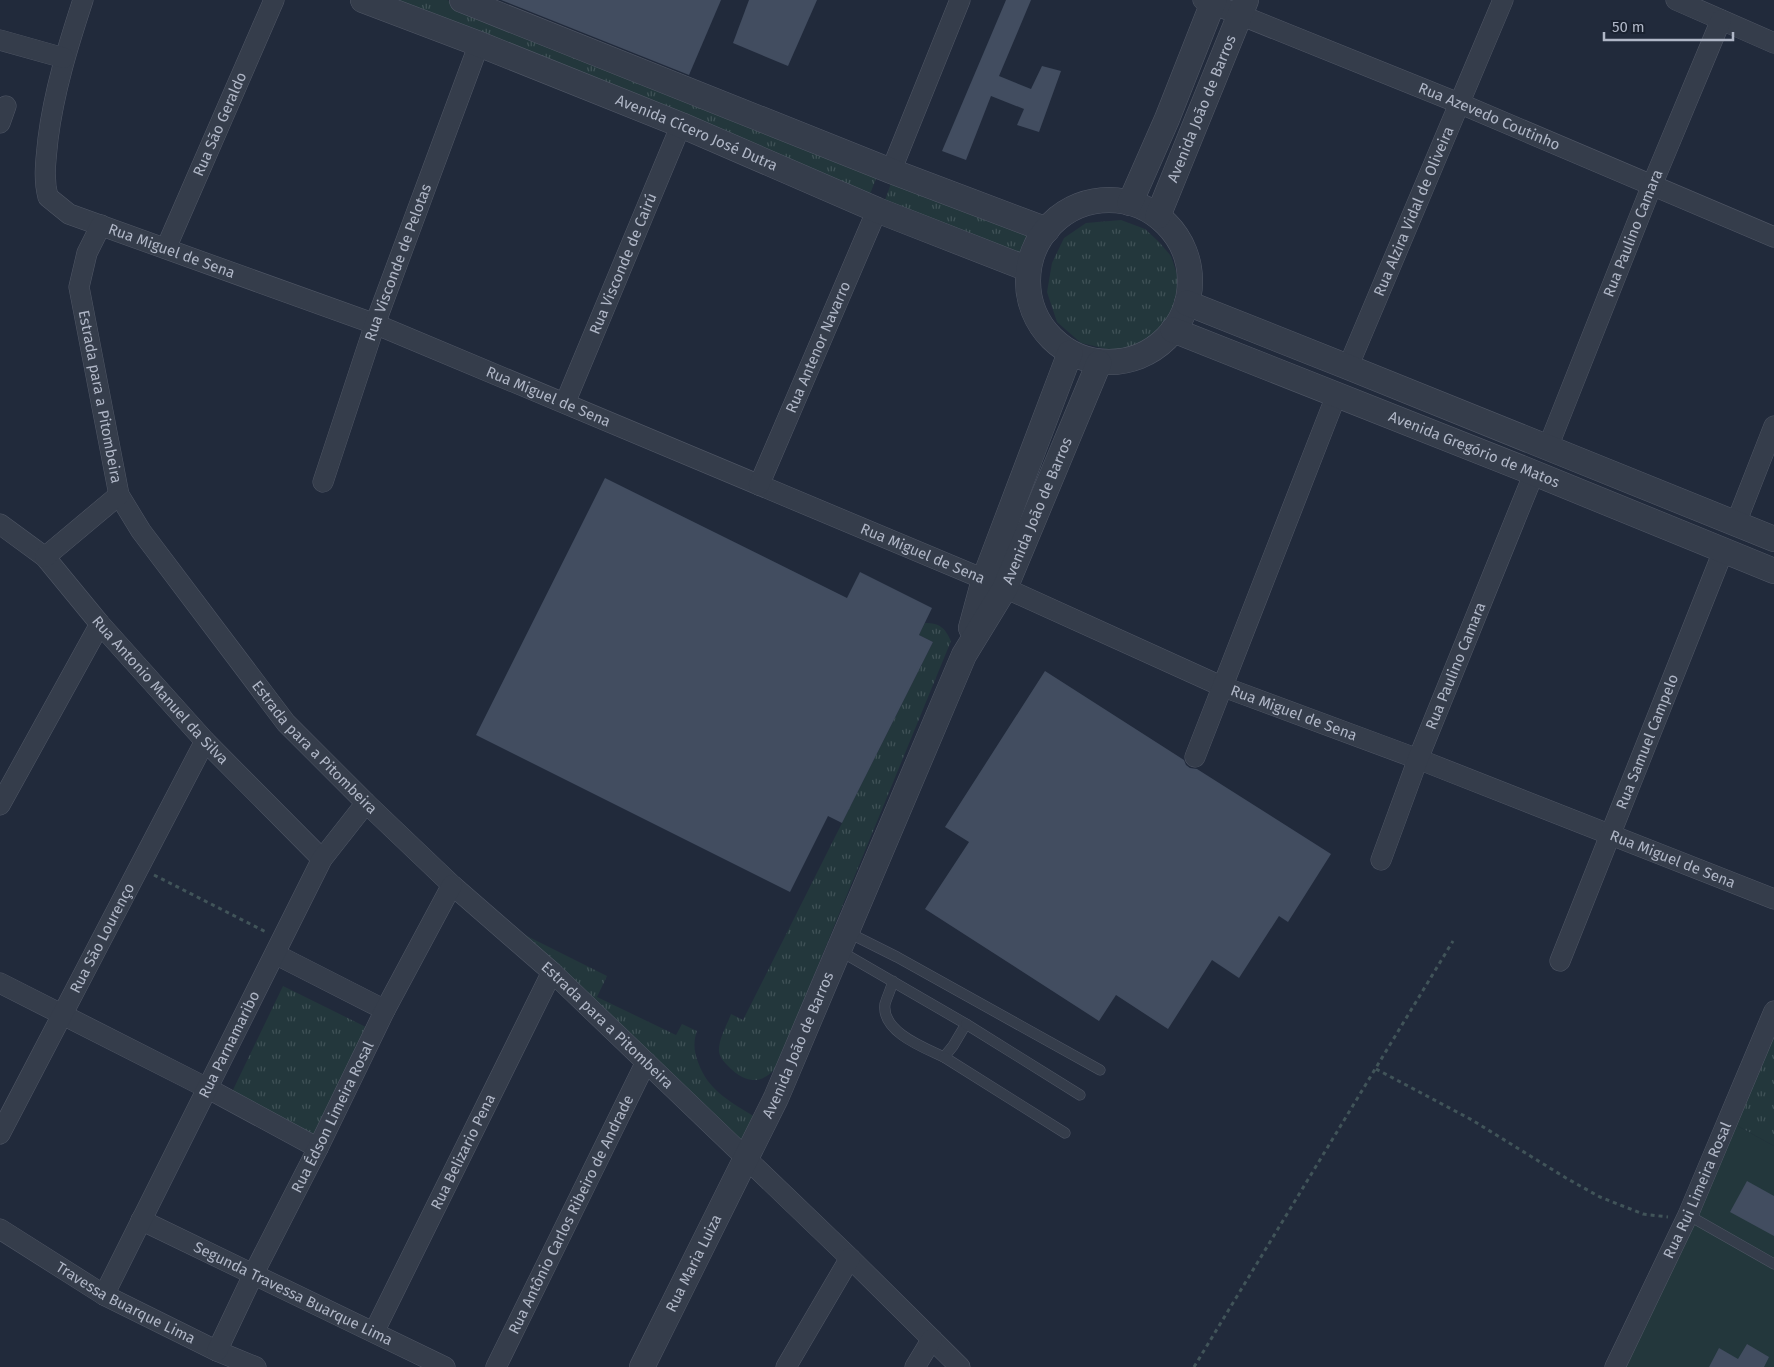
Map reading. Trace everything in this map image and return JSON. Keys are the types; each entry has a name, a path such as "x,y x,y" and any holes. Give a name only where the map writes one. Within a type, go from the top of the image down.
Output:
{"street":[{"path":"0,40 64,58 83,0"},
{"name":"Rua São Geraldo","path":"166,248 274,0"},
{"name":"Avenida Cícero José Dutra","path":"363,0 681,125 877,210 1028,269"},
{"path":"462,0 890,171 1047,230"},
{"path":"890,171 960,0"},
{"name":"Rua Alzira Vidal de Oliveira","path":"1348,367 1461,104 1503,0"},
{"path":"1676,0 1774,43"},
{"name":"Rua Azevedo Coutinho","path":"1210,1 1243,8 1461,104 1774,237"},
{"name":"Avenida João de Barros","path":"1130,203 1168,120 1210,1"},
{"name":"Avenida João de Barros","path":"1158,216 1243,8"},
{"name":"Rua Paulino Camara","path":"1548,448 1652,185 1721,20"},
{"name":"Rua Visconde de Pelotas","path":"323,482 375,324 479,44"},
{"name":"Rua Miguel de Sena","path":"64,58 51,120 44,180 48,197 69,214 375,324 994,584 1221,686 1418,759 1774,899"},
{"path":"752,155 766,121"},
{"name":"Rua Visconde de Cairú","path":"565,403 681,125"},
{"path":"1104,200 1130,203 1158,216 1175,234 1186,257 1190,282 1187,303 1174,330 1152,350 1127,361 1098,362 1084,359 1070,353 1050,338 1036,318 1028,294 1028,269 1034,249 1047,230 1061,216 1082,205 1104,200"},
{"name":"Rua Antenor Navarro","path":"759,485 877,210"},
{"name":"Estrada para a Pitombeira","path":"101,225 87,253 79,286 119,494 141,531 286,723 452,885 552,972 746,1158"},
{"name":"Avenida Gregório de Matos","path":"1187,303 1774,539"},
{"name":"Avenida Gregório de Matos","path":"1174,330 1724,549 1774,571"},
{"name":"Avenida João de Barros","path":"994,584 1070,353"},
{"name":"Avenida João de Barros","path":"746,1158 776,1098 994,584 1098,362"},
{"path":"1195,757 1221,686 1336,396"},
{"path":"1736,523 1774,426"},
{"name":"Rua Paulino Camara","path":"1381,860 1418,759 1534,473"},
{"path":"45,557 119,494"},
{"name":"Rua Antonio Manuel da Silva","path":"0,524 45,557 100,624 206,741 322,858"},
{"name":"Rua Samuel Campelo","path":"1560,961 1724,549"},
{"path":"0,805 100,624"},
{"name":"Rua São Lourenço","path":"0,1134 206,741"},
{"name":"Rua Parnamaribo","path":"104,1295 322,858 366,803"},
{"name":"Rua Édson Limeira Rosal","path":"217,1351 385,1010 452,885"},
{"path":"278,947 385,1010"},
{"name":"Rua Belizario Pena","path":"374,1332 552,972"},
{"path":"0,983 207,1088 318,1148"},
{"name":"Rua Rui Limeira Rosal","path":"1615,1367 1688,1215 1774,1011"},
{"name":"Rua Antônio Carlos Ribeiro de Andrade","path":"496,1367 646,1062"},
{"path":"746,1158 960,1367"},
{"name":"Rua Maria Luiza","path":"642,1367 746,1158"},
{"name":"Segunda Travessa Buarque Lima","path":"141,1220 445,1367"},
{"name":"Travessa Buarque Lima","path":"0,1229 104,1295 217,1351 256,1367"},
{"path":"786,1367 850,1258"},
{"path":"915,1367 932,1339"}],"lane":[{"path":"842,941 893,982 966,1024 1080,1095"},
{"path":"842,941 906,961 1100,1070"},
{"path":"893,982 885,1005 887,1017 894,1027 908,1040 944,1057 1065,1133"},
{"path":"944,1057 966,1024"},
{"path":"1688,1215 1774,1264"}],"path":[{"path":"140,868 278,947"},
{"path":"1194,1367 1453,941"},
{"path":"1376,1068 1472,1120 1600,1197 1643,1214 1678,1218 1688,1215"}],"green space":[{"path":"387,0 447,0 878,174 870,194"},
{"path":"893,178 1035,235 1025,258 885,200"},
{"path":"1121,220 1145,229 1171,256 1178,277 1178,294 1174,308 1163,329 1146,343 1119,352 1081,343 1057,322 1047,292 1052,263 1064,238 1086,223"},
{"path":"925,623 941,627 951,641 776,1068 765,1077 759,1079 753,1080 742,1077 726,1064 720,1056 719,1047 723,1033 731,1014 743,1020 933,642 919,635"},
{"path":"523,934 607,976 597,997 676,1035 682,1024 697,1031 696,1054 702,1072 708,1081 714,1089 757,1118 746,1141 739,1142"},
{"path":"283,986 372,1030 317,1136 232,1092"},
{"path":"1774,1035 1774,1146 1736,1125"},
{"path":"1736,1125 1774,1146 1774,1367 1626,1367"}],"building":[{"path":"501,0 721,0 689,75"},
{"path":"749,0 817,0 788,66 733,43"},
{"path":"1006,0 1031,0 999,76 1031,89 1042,66 1061,71 1039,132 1017,125 1024,109 991,96 966,160 942,151"},
{"path":"605,478 847,598 860,572 932,608 919,635 933,642 842,823 828,816 790,892 476,735"},
{"path":"1045,671 1184,760 1190,768 1197,769 1331,854 1288,922 1279,916 1239,978 1212,960 1168,1029 1116,995 1099,1021 925,909 969,842 945,827"},
{"path":"1747,1181 1774,1196 1774,1236 1730,1212"},
{"path":"1747,1344 1769,1357 1764,1367 1709,1367 1719,1348 1738,1359"}]}
